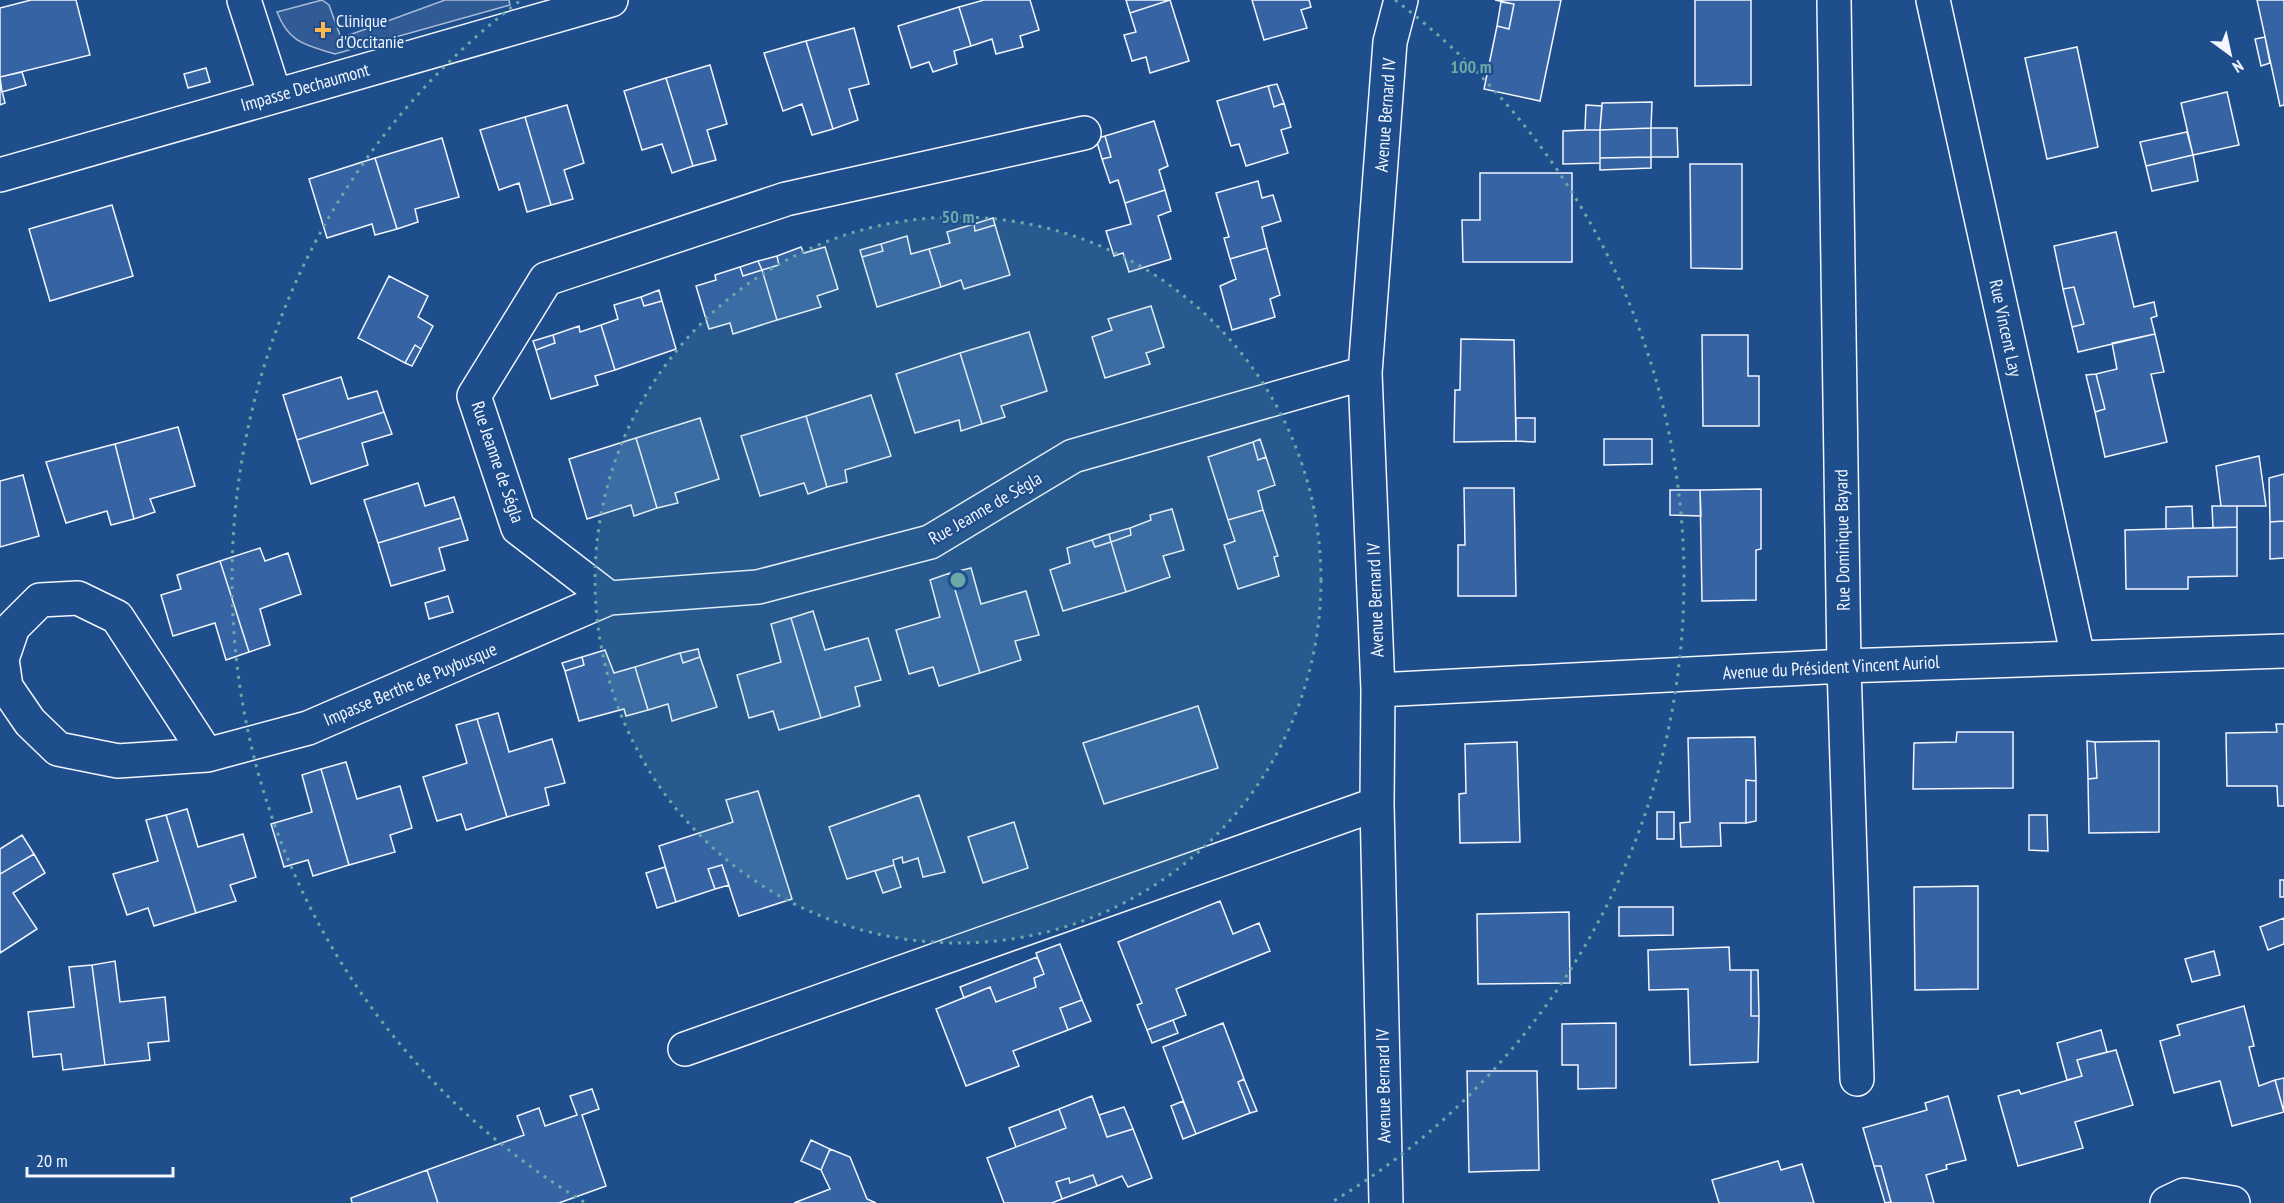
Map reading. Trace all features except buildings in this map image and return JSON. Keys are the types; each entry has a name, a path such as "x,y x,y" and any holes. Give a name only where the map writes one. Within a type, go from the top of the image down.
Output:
{"street":[{"path":"244,0 275,96"},
{"name":"Impasse Dechaumont","path":"0,176 611,0"},
{"name":"Avenue Bernard IV","path":"1381,1201 1378,690 1365,373 1390,42 1401,0"},
{"name":"Rue Dominique Bayard","path":"1834,0 1845,666 1857,1079"},
{"name":"Rue Vincent Lay","path":"1934,0 2078,657"},
{"name":"Rue Jeanne de Ségla","path":"1084,133 786,199 546,279 474,396 518,528 609,598 758,587 930,542 1073,456 1365,373"},
{"name":"Impasse Berthe de Puybusque","path":"207,755 117,617 78,598 40,600 13,627 2,659 6,687 30,722 58,749 118,762 207,755 308,728 609,598"},
{"name":"Avenue du Président Vincent Auriol","path":"1378,690 1845,666 2284,651"},
{"path":"685,1049 1377,804"},
{"path":"2167,1203 2184,1195 2233,1203"}],"shaded area":[{"path":"322,0 329,5 341,38 445,0 509,0 510,5 335,54 307,45 293,37 277,12"}],"place":[{"name":"Clinique d'Occitanie","path":"323,30"}]}
